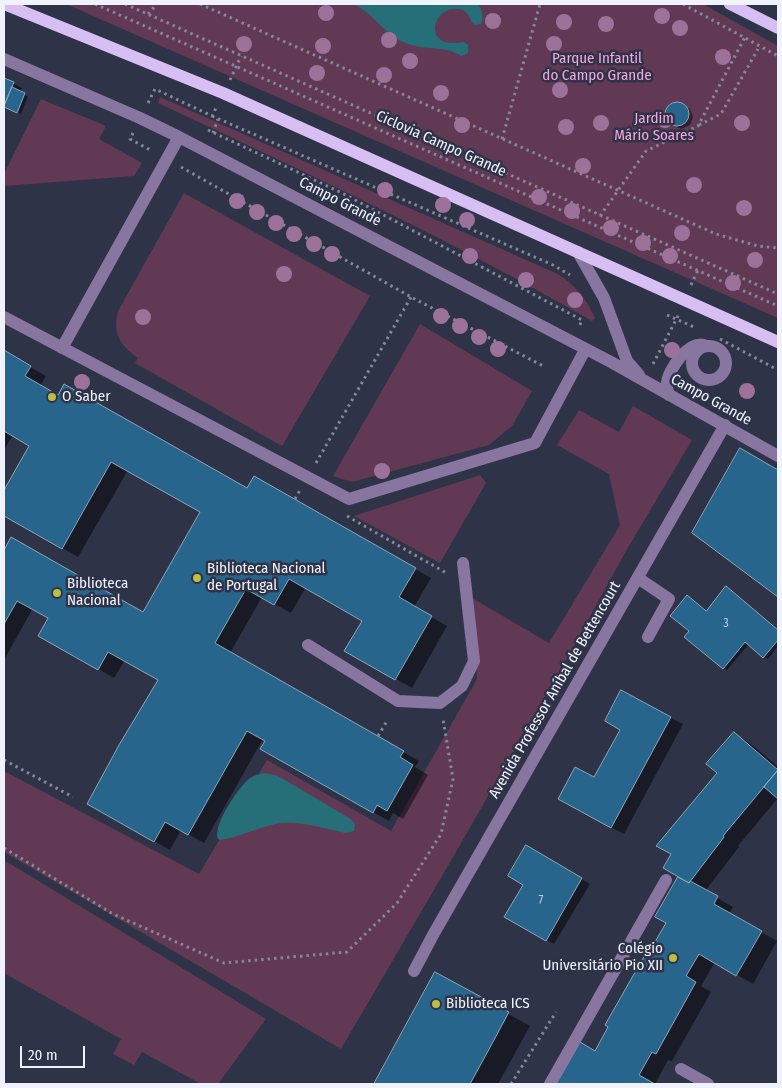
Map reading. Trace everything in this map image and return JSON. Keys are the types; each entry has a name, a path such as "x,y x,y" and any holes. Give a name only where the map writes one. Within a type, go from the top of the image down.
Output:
{"main road":[{"path":"4,4 223,93 778,342"},
{"path":"730,4 778,28"}],"street":[{"name":"Campo Grande","path":"4,59 179,137 611,362 778,456"},
{"path":"62,348 179,137"},
{"name":"Campo Grande","path":"578,252 604,298 627,361 634,371 654,387"},
{"path":"4,317 349,499 535,444 585,350"},
{"path":"669,395 666,386 681,356 688,349 699,344 714,341"},
{"name":"Avenida Professor Aníbal de Bettencourt","path":"414,971 726,426"},
{"path":"308,646 398,701 440,703 462,686 474,661 463,563"},
{"path":"638,578 669,599 648,637"},
{"path":"550,1084 666,880"},
{"path":"681,1069 708,1084"}],"path":[{"name":"Ciclovia Campo Grande","path":"95,4 778,306"},
{"path":"125,4 778,294"},
{"path":"148,14 156,4"},
{"path":"200,4 716,234 758,246 778,248"},
{"path":"502,139 540,4"},
{"path":"683,4 778,56"},
{"path":"698,126 745,37"},
{"path":"600,216 646,150 721,114 758,50"},
{"path":"148,102 156,106"},
{"path":"212,116 552,265 569,274 574,279"},
{"path":"213,133 218,120"},
{"path":"205,129 340,192 547,300 582,320 575,335"},
{"path":"320,456 411,296"},
{"path":"667,315 703,331"},
{"path":"579,327 588,332"},
{"path":"714,341 778,370"},
{"path":"344,515 465,584"},
{"path":"4,848 113,914 224,963 347,952 397,904 441,834 453,779 440,703"},
{"path":"378,736 387,721"},
{"path":"4,760 73,797"},
{"path":"511,1084 556,1012"}],"green space":[{"name":"Jardim Mário Soares","path":"66,4 703,4 778,46 778,318"},
{"path":"160,97 560,275 580,294 595,318 592,321 485,262 323,181 158,103"},
{"path":"41,99 106,126 99,139 142,163 134,176 4,186 4,174"},
{"path":"184,193 370,296 282,446 135,363 138,358 126,348 119,338 116,326 118,311"},
{"path":"420,324 532,391 512,426 489,445 352,482 333,476"},
{"path":"633,406 692,440 626,551 569,655 341,1049 4,852 4,771 199,874 267,760 391,831 477,679 472,598 549,643 620,525 609,474 557,445 579,410 619,432"},
{"path":"480,475 486,483 440,563 354,516"},
{"path":"4,860 266,1019 218,1084 201,1084 142,1052 134,1065 113,1054 121,1039 4,973"}],"shaded area":[{"path":"353,4 477,4 482,11 482,19 481,24 474,25 465,11 453,9 444,12 438,18 435,26 436,33 441,39 450,43 464,42 468,45 468,53 462,56 447,50 407,44 394,37 360,7"},
{"path":"265,773 278,776 351,819 355,824 354,831 346,833 306,824 281,823 228,839 218,839 219,825 233,797 250,778"}],"building":[{"path":"4,78 14,82 4,106"},
{"path":"12,87 25,93 17,113 4,107"},
{"path":"677,102 686,105 689,114 686,123 677,126 668,123 665,114 668,105"},
{"name":"Biblioteca Nacional","path":"4,350 31,366 25,376 58,395 64,384 247,488 254,476 416,568 399,597 432,616 395,680 344,651 362,621 289,579 274,605 246,589 215,643 404,751 400,757 413,765 387,811 377,805 373,813 260,749 265,741 247,731 188,835 165,822 154,842 87,804 119,745 158,680 108,652 98,670 38,636 48,618 17,601 4,624 4,550 11,537 143,612 200,512 111,462 62,549 4,516 4,490 29,446 4,431"},
{"path":"740,448 778,470 778,597 692,533"},
{"path":"726,586 778,630 778,640 763,658 745,642 723,669 684,637 689,631 670,616 687,595 706,611"},
{"path":"621,690 671,717 611,828 558,799 575,767 594,777 620,730 605,721"},
{"path":"734,732 778,770 723,836 689,883 663,868 671,854 656,846 717,773 706,764"},
{"path":"778,770 778,799 764,787"},
{"path":"526,845 582,878 546,941 504,917 523,885 508,876"},
{"name":"Colégio Universitário Pio XII","path":"678,877 689,883 690,881 718,896 714,904 762,931 736,976 699,954 686,976 696,982 656,1054 652,1052 639,1075 655,1084 556,1084 580,1042 595,1051 608,1027 605,1025 650,946 652,947 666,923 655,917"},
{"path":"435,972 509,1012 487,1053 470,1084 374,1084"}],"place":[{"name":"O Saber","path":"52,397"},
{"name":"Biblioteca Nacional de Portugal","path":"197,578"},
{"name":"Biblioteca Nacional","path":"57,593"},
{"name":"Colégio Universitário Pio XII","path":"673,958"},
{"name":"Biblioteca ICS","path":"436,1004"}],"park label":[{"name":"Parque Infantil do Campo Grande","path":"597,68"}]}
